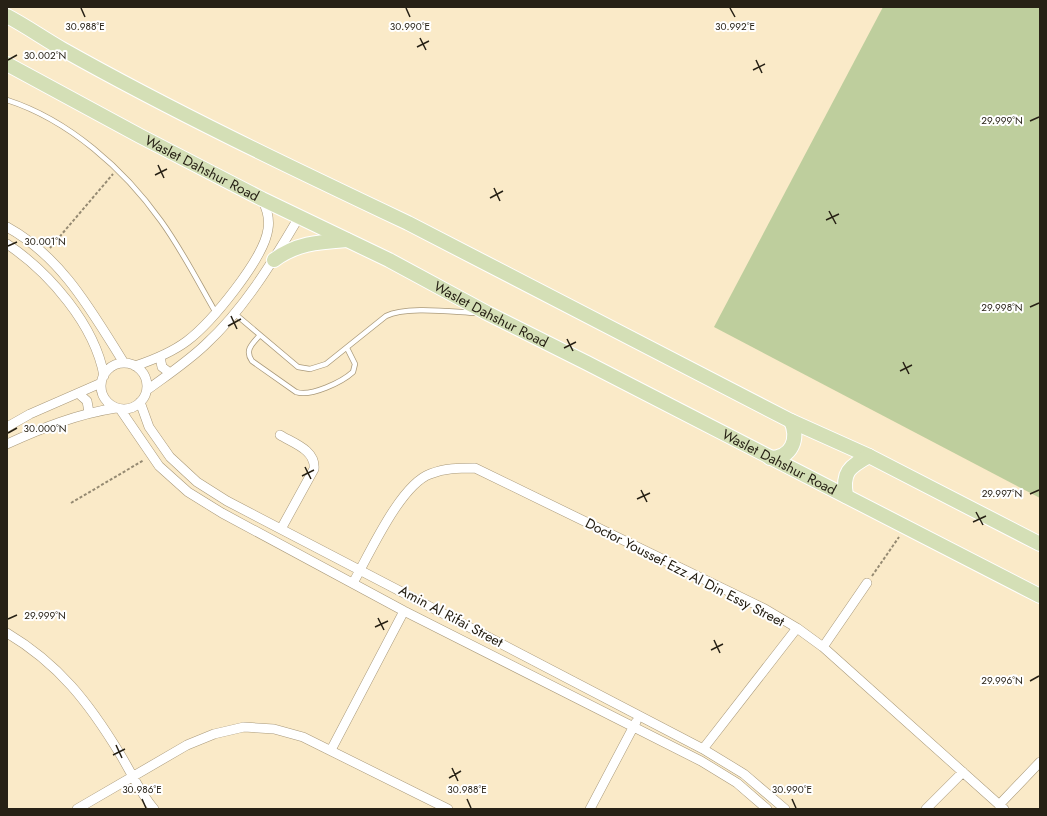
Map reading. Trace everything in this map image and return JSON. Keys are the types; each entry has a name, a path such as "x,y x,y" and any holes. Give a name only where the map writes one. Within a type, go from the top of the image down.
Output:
{"main road":[{"path":"7,16 61,48 174,109 347,195 408,223 790,421 869,456 1040,544"},
{"name":"Waslet Dahshur Road","path":"7,64 140,136 262,199 348,240 487,313 587,362 905,528 1040,596"},
{"path":"274,260 293,248 304,244 348,240"},
{"path":"770,458 778,458 789,452 795,441 794,429 790,421"},
{"path":"846,496 844,481 848,471 855,464 869,456"}],"street":[{"path":"135,366 160,357 187,341 216,313 248,271 268,230 269,220 262,199"},
{"path":"7,444 39,429 89,412 134,407 140,402 147,390 204,346 234,313 274,260 299,217"},
{"path":"7,227 45,254 68,278 88,305 124,363"},
{"path":"7,244 31,262 65,298 79,319 97,352 102,379 101,389 106,400 118,408"},
{"path":"248,271 261,279"},
{"path":"160,357 162,367 170,373"},
{"path":"7,427 30,414 78,393 102,379 112,366 124,363 135,366 145,376 147,390"},
{"path":"78,393 87,400 89,412"},
{"name":"Amin Al Rifai Street","path":"140,402 149,427 158,443 182,470 227,501 361,569 703,749 744,774 785,809"},
{"name":"Amin Al Rifai Street","path":"118,408 152,456 173,480 188,492 247,527 404,611 701,761 738,783 767,809"},
{"path":"280,435 310,453 315,461 314,469 281,529"},
{"name":"Doctor Youssef Ezz Al Din Essy Street","path":"353,583 409,488 428,474 451,467 475,468 765,609 797,628 823,648 1002,807"},
{"path":"823,648 867,583"},
{"path":"331,750 404,611"},
{"path":"703,749 797,628"},
{"path":"7,633 49,662 90,706 154,809"},
{"path":"590,809 640,716"},
{"path":"77,809 187,745 214,734 244,727 274,729 303,737 448,809"},
{"path":"1002,807 1040,762"},
{"path":"926,809 963,772"},
{"path":"738,783 744,774"}],"lane":[{"path":"7,100 28,108 60,125 116,170 135,188 162,222 216,313"},
{"path":"234,313 298,367 304,368 321,367 386,316 394,312 487,313"},
{"path":"260,335 249,348 248,354 252,361 296,392 303,394 315,392 353,372 355,364 347,348"}],"path":[{"path":"45,254 116,170"},
{"path":"71,503 152,456"},
{"path":"867,583 905,528"}],"green space":[{"path":"883,7 1040,7 1040,498 714,327"}]}
